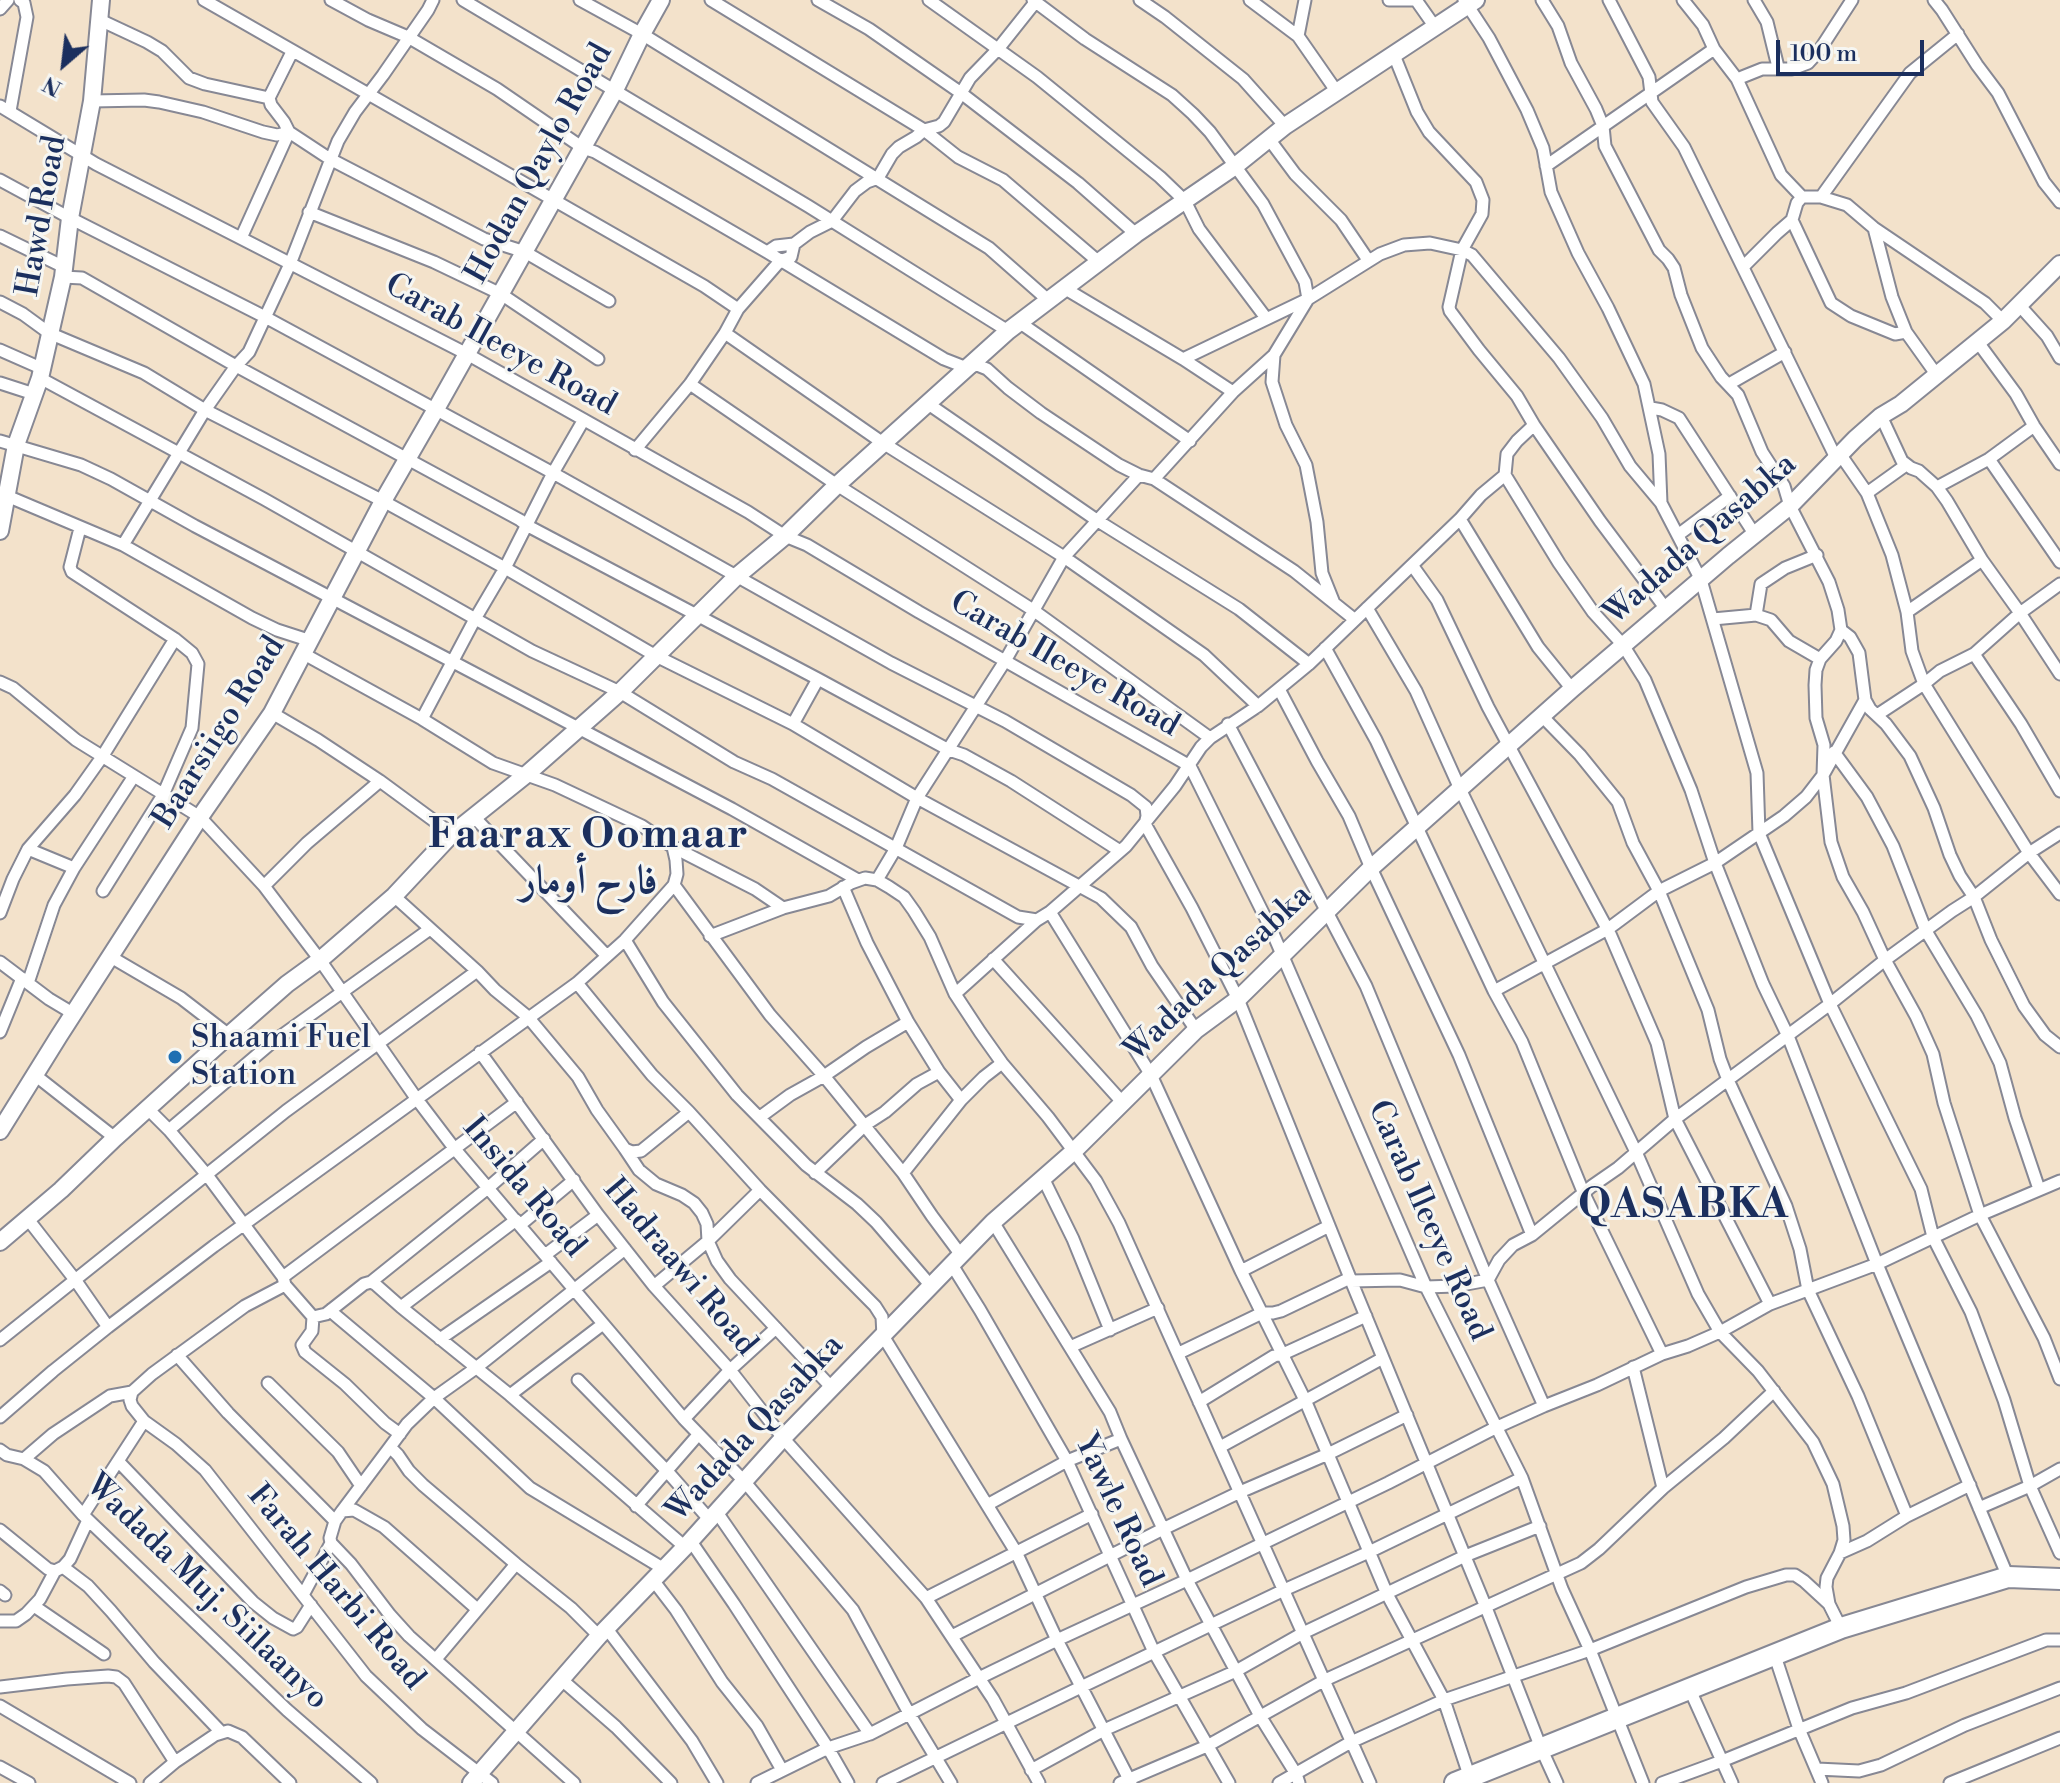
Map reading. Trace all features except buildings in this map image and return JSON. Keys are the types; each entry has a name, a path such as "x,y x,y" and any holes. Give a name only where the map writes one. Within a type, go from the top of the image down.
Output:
{"highway":[{"path":"1465,1781 1841,1628 2008,1577 2060,1579"}],"street":[{"path":"0,9 8,0"},
{"path":"5,108 27,17 24,3 20,0"},
{"name":"Hawd Road","path":"0,531 7,496 8,443 42,373 64,272 70,218 92,101 101,0"},
{"path":"204,0 704,286 738,309"},
{"path":"331,0 408,37 497,89 583,148 595,152 767,252 944,359 967,368 977,365 987,369 1041,413 1119,465 1154,479 1294,571 1354,619"},
{"path":"123,545 205,410 249,352 290,264 330,159 355,112 433,0"},
{"path":"463,0 1013,327 1190,441"},
{"path":"580,0 642,34 989,248 1048,300"},
{"name":"Hodan Qaylo Road","path":"467,354 615,90 661,0"},
{"path":"711,0 924,130 958,157 1003,180 1100,263"},
{"path":"818,0 869,29 961,93 1078,183 1136,234"},
{"path":"929,0 1037,77 1120,142 1185,201 1199,229 1266,318"},
{"path":"1140,0 1243,79 1285,126"},
{"path":"1250,0 1298,36 1337,92"},
{"path":"1298,36 1305,0"},
{"path":"1389,0 1417,0 1435,27"},
{"path":"1542,0 1558,26 1571,63 1603,126 1605,146 1659,250 1674,268 1702,348 1742,403 1762,452 1784,486 1790,506 1829,582 1841,630 1836,641 1820,659 1815,685 1816,718 1824,745 1823,775 1831,842 1843,877 1933,1054 1944,1103 1980,1215 2044,1338 2060,1379"},
{"path":"1609,0 1649,77 1652,102 1684,147 1838,456 1867,493 1892,555 1907,612 1912,651 1924,684 2029,853 2060,894"},
{"path":"1683,0 1703,25 1714,49 1737,79 1781,175 1802,197 1821,197 1847,205 1874,228 1985,303 2003,321"},
{"path":"1754,0 1767,22 1778,67"},
{"path":"1737,79 1762,69 1792,69 1808,63 1852,0"},
{"path":"1934,0 1998,93 2044,182 2060,202"},
{"path":"767,252 776,246 794,244 832,221 855,191 878,178 899,147 924,130 944,122 970,78 998,49 1035,1 1085,39 1172,95 1210,132 1263,204 1305,282 1308,299 1274,355 1233,392 1154,479"},
{"path":"0,1242 287,984 320,960 394,896 452,834 475,818 620,692 737,576 785,536 837,485 1013,327 1136,234 1234,167 1285,126 1469,2 1527,110 1543,148 1551,192 1644,384 1659,454 1661,503"},
{"path":"100,20 162,51 189,78 269,98"},
{"path":"1821,197 1910,73 1958,34"},
{"path":"1546,166 1714,49"},
{"path":"292,52 269,98 289,132 330,159 484,239 525,252 609,301"},
{"path":"1394,55 1417,112 1429,132 1476,182 1483,200 1482,214 1462,250 1450,311 1517,396 1600,521 1666,609"},
{"path":"92,101 159,102 203,112 263,132 277,135 289,132"},
{"name":"Carab Ileeye Road","path":"5,108 96,164 467,354 1190,766 1271,929 1426,1287 1522,1478 1562,1589 1643,1783"},
{"path":"241,238 289,132"},
{"path":"1269,139 1295,174 1341,220 1368,260"},
{"path":"0,180 265,317 553,473 891,663 976,706 1131,795 1146,807 1145,824 1238,999 1557,1783"},
{"path":"1743,267 1792,220 1802,197"},
{"path":"309,212 434,262 501,294 598,359"},
{"path":"1792,220 1831,303 1851,316 1895,334 1906,332"},
{"path":"1874,228 1892,297 1906,332 1936,374"},
{"path":"0,236 64,272 82,278 528,526 949,750 964,755 1011,781 1120,851"},
{"path":"635,450 690,384 738,309 780,261 791,257 794,244"},
{"path":"1183,359 1308,299 1368,260 1393,249 1416,244 1438,244 1472,255 1559,358 1602,418 1630,466 1661,503 1701,580 1757,773 1759,833 1830,1004 1921,1189 1933,1237 1971,1312 2004,1400 2030,1486 2060,1553"},
{"name":"Wadada Qasabka","path":"482,1780 517,1731 603,1633 783,1438 993,1222 1074,1151 1196,1030 1238,999 1371,868 1572,689 1790,506 1881,416 1901,404 2003,321 2060,264"},
{"path":"1064,288 1233,392"},
{"path":"0,302 49,333 144,373 205,410 383,501 656,656 793,724 917,798 1101,898 1131,927 1152,966 1196,1030"},
{"path":"2020,306 2047,336 2060,358"},
{"path":"725,333 883,443 1064,557 1204,655 1258,706"},
{"path":"1977,341 2016,394 2060,464"},
{"path":"1206,374 1208,348"},
{"path":"0,350 177,454 357,551 532,651 620,692 734,762 772,779 1018,917 1037,920"},
{"path":"1729,384 1785,352"},
{"name":"Baarsiigo Road","path":"0,1131 200,817 272,713 383,501 467,354"},
{"path":"1274,355 1272,382 1286,425 1306,465 1317,522 1322,573 1334,603"},
{"path":"0,383 34,394"},
{"path":"690,384 837,485 1033,610 1210,738"},
{"path":"927,403 1098,521 1239,609 1309,664"},
{"path":"1651,408 1679,418 1755,535"},
{"path":"1881,416 1900,457 1906,465 1919,471 1937,487 1982,560 2060,674"},
{"path":"422,719 583,421"},
{"path":"1534,425 1507,454 1505,475 1584,600 1623,645 1645,680 1691,790 1715,863 1763,984 1788,1036 1877,1264 2008,1577"},
{"path":"1937,487 1989,459 2034,426"},
{"path":"8,443 81,465 111,479 580,727 858,880"},
{"path":"1989,459 2060,562"},
{"path":"1867,493 1906,465"},
{"path":"877,880 896,848 917,798 1005,661 1064,557 1139,475"},
{"path":"955,994 1120,851 1145,824 1210,738 1258,706 1309,664 1505,475"},
{"path":"7,496 123,545 277,630 493,763 555,785 642,826 673,847 755,889 783,908"},
{"path":"1678,535 1730,496"},
{"path":"1460,519 1538,647 1572,689"},
{"path":"80,528 70,567 72,572 175,639 196,659 198,672 192,728 163,795 103,891"},
{"path":"1756,615 1761,584 1785,568 1817,555"},
{"path":"1907,612 1982,560"},
{"path":"1412,565 1437,600 1508,746 1608,929 1657,1043 1675,1119 1770,1304"},
{"path":"1877,715 1940,671 1974,654 2020,613 2060,584"},
{"path":"1367,608 1416,691 1460,789 1636,1152 1698,1294 1720,1332 1758,1371 1813,1442 1833,1484 1844,1540 1826,1587 1829,1604 1841,1628"},
{"path":"1713,619 1756,615 1771,620 1789,641 1820,659"},
{"path":"1841,630 1850,637 1859,653 1865,700 1910,756 1934,808 1950,855 1974,897 1991,940 2024,1006 2045,1035 2060,1047"},
{"path":"0,913 28,849 67,805 102,757 175,639"},
{"path":"1325,648 1376,740 1494,991 1522,1042 1584,1194 1662,1354"},
{"path":"1974,654 2021,724 2060,791"},
{"path":"793,724 818,679"},
{"name":"Insida Road","path":"0,682 13,688 76,740 200,817 264,886 454,1148 684,1419 744,1481 853,1610 951,1783"},
{"path":"1279,689 1349,816 1459,1055 1532,1235"},
{"path":"1494,991 1608,929 1659,891 1715,863 1784,816 1806,797 1823,775 1865,700"},
{"path":"272,713 380,781 452,834"},
{"path":"1542,716 1580,755 1618,802 1633,843 1659,891 1708,1010 1728,1080 1786,1206 1800,1249 1808,1290 1858,1396 1907,1516"},
{"path":"1228,724 1366,986 1544,1406"},
{"path":"1834,752 1867,797 1893,846 1926,931 1977,1016 2000,1063 2039,1189"},
{"path":"493,763 506,791"},
{"path":"0,1032 25,981 54,905 74,868 134,776"},
{"path":"264,886 307,843 380,781"},
{"path":"475,818 606,955"},
{"path":"1179,1353 1262,1313 1281,1311 1350,1280 1400,1280 1426,1287 1488,1280 1506,1251 1532,1235 1675,1119 1885,960 2060,833"},
{"path":"0,1417 108,1327 416,1098 577,983 625,940 674,885 677,874 673,847"},
{"path":"28,849 74,868"},
{"path":"710,936 783,908 829,896 858,880 877,880 904,897 930,937 955,994 1002,1063 1096,1181 1119,1223 1370,1783"},
{"name":"Yawle Road","path":"674,885 770,1015 865,1125 932,1216 980,1310 1067,1461 1154,1652 1229,1783"},
{"path":"843,887 867,943 908,1022 939,1072 961,1100"},
{"path":"394,896 528,1017 578,1077 619,1144 639,1170 656,1184 694,1203 707,1224 708,1241 717,1261 730,1279 832,1388"},
{"path":"1050,912 1151,1075 1241,1271 1305,1400 1387,1594 1444,1700 1465,1781"},
{"path":"169,1130 270,1044 430,929"},
{"path":"625,940 663,1002 737,1095 815,1173 876,1222 931,1286"},
{"path":"111,957 181,998 229,1035"},
{"path":"993,959 1123,1103"},
{"path":"0,962 74,1014"},
{"path":"0,1340 342,1069 477,971"},
{"path":"577,983 652,1075 875,1306 882,1317 883,1336 1016,1552 1127,1782 1207,1746 1325,1680 1581,1563 1774,1391"},
{"path":"760,1117 908,1022"},
{"name":"Hadraawi Road","path":"480,1052 598,1215 654,1286 730,1370 783,1438 926,1598 979,1678 1039,1783"},
{"path":"903,1173 961,1100 1002,1063"},
{"path":"815,1173 865,1125 892,1107 917,1084 939,1072"},
{"path":"35,1075 115,1138"},
{"path":"24,1459 53,1434 110,1396 132,1392 177,1355 284,1281 517,1102"},
{"path":"147,1108 207,1175 313,1317 312,1331 302,1345 305,1352 400,1434"},
{"path":"625,1149 641,1151 689,1112"},
{"path":"313,1317 322,1316 371,1282 544,1139"},
{"path":"1043,1178 1073,1239 1110,1330"},
{"path":"401,1307 574,1180"},
{"path":"757,1783 828,1748 870,1734 910,1715 979,1678 1348,1502 1495,1428 1662,1354 1720,1332 1770,1304 1877,1264 2060,1181"},
{"path":"654,1286 708,1241 760,1190"},
{"path":"440,1339 548,1259 598,1215"},
{"path":"27,1218 108,1327"},
{"path":"993,1222 1110,1412 1187,1580 1260,1716 1298,1779"},
{"path":"1241,1271 1329,1226"},
{"path":"118,1461 253,1602 293,1629 297,1627 339,1516 414,1416 625,1249"},
{"path":"371,1282 510,1395 636,1506 687,1544 734,1604 848,1783"},
{"path":"1070,1347 1158,1308"},
{"path":"332,1309 530,1488 658,1574 676,1610 722,1682 757,1726 782,1770"},
{"path":"1199,1402 1274,1356 1366,1316"},
{"path":"510,1395 603,1324"},
{"path":"684,1419 730,1370 776,1328"},
{"path":"177,1355 228,1413 339,1516"},
{"path":"1220,1447 1383,1358"},
{"path":"1633,1367 1663,1488"},
{"path":"578,1380 713,1515 870,1734"},
{"path":"268,1383 338,1452 361,1486"},
{"path":"0,1621 16,1621 34,1606 77,1547 86,1518 144,1421 132,1406 132,1392"},
{"path":"952,1636 1163,1529 1407,1415"},
{"name":"Farah Harbi Road","path":"144,1421 205,1470 366,1676 482,1780"},
{"path":"636,1506 698,1435"},
{"path":"987,1505 1067,1461 1121,1439"},
{"path":"390,1447 423,1485 603,1633 692,1741 717,1783"},
{"name":"Wadada Muj. Siilaanyo","path":"2,1455 24,1459 44,1471 86,1518 287,1710 371,1783"},
{"path":"1979,1508 2060,1469"},
{"path":"883,1783 1522,1478"},
{"path":"1840,1553 1970,1485"},
{"path":"339,1516 354,1510 384,1527 477,1609"},
{"path":"926,1598 1092,1514"},
{"path":"1031,1770 1104,1730 1236,1671 1303,1633 1465,1556 1540,1526"},
{"path":"0,1530 48,1569 59,1569 88,1586 221,1732"},
{"path":"331,1543 409,1636 574,1783"},
{"path":"436,1659 516,1564"},
{"path":"1279,1783 1298,1779 1307,1766 1351,1742 1444,1700 1590,1650 1732,1592 1795,1575 1829,1604"},
{"path":"34,1606 104,1654"},
{"path":"1662,1783 1852,1708 1906,1693 2046,1640 2060,1640"},
{"path":"1775,1656 1799,1729 1822,1783"},
{"path":"0,1687 116,1677 124,1683 175,1762"},
{"path":"562,1680 616,1727 671,1783"},
{"path":"1817,1769 1859,1771 1881,1765 1965,1725 2060,1688"},
{"path":"1690,1690 1732,1783"},
{"path":"0,1706 130,1783"},
{"path":"150,1783 175,1762 221,1732 228,1731 242,1737 290,1783"},
{"path":"1950,1783 2060,1738"},
{"path":"0,1767 29,1783"}],"place":[{"name":"Shaami Fuel Station","path":"175,1057"}],"district":[{"name":"Faarax Oomaar فارح أومار","path":"589,860"},
{"name":"QASABKA","path":"1684,1207"}]}
